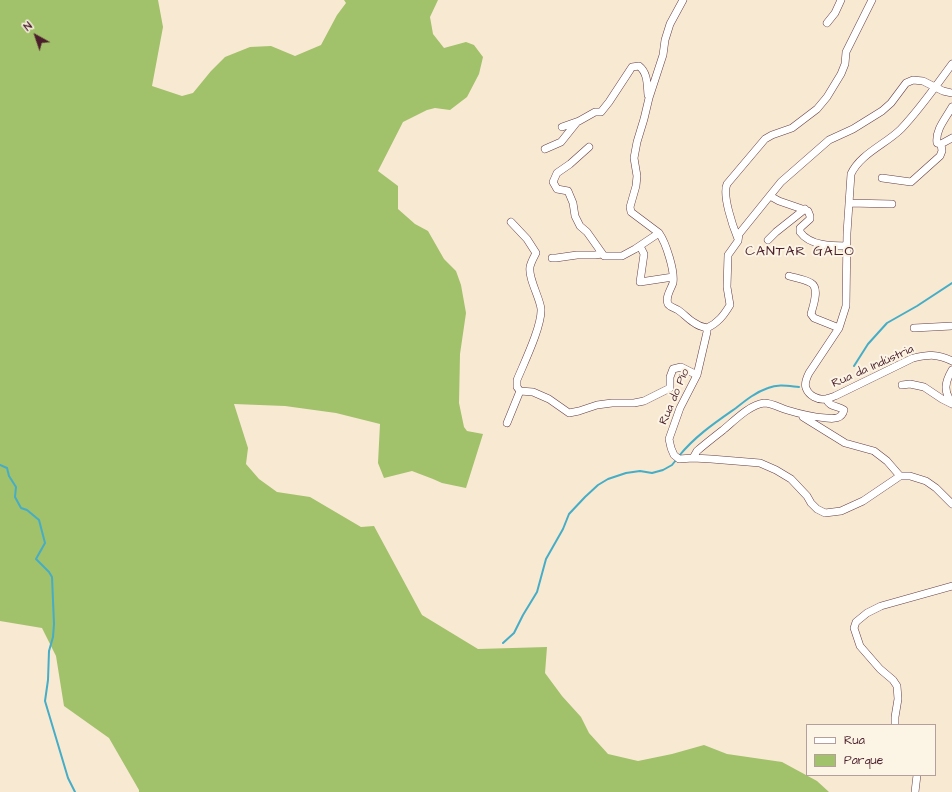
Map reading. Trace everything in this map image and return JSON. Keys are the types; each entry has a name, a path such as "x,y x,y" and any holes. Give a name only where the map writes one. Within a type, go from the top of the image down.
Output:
{"street":[{"path":"682,0 670,24 665,40 663,55 636,142 634,158 636,186 630,207 631,212 659,233 662,237 669,256 673,277 673,283 667,298 668,303 692,322 707,328 714,325 723,316 730,305 726,287 728,255 738,241 739,234 781,182 829,140 853,129 882,111 891,103 906,83 913,80 923,81 943,92 952,93"},
{"path":"827,23 835,13 841,0"},
{"path":"738,241 727,201 725,188 727,184 765,139 792,128 818,109 841,74 845,64 846,52 872,0"},
{"path":"789,276 810,282 814,285 816,290 811,314 814,318 839,328 846,306 847,246 851,174 860,160 900,130 916,112 952,64"},
{"path":"562,127 579,121 594,112 601,112 632,67 639,66 643,69 646,76 649,98"},
{"path":"882,178 911,182 940,156 942,151 941,144 937,143 936,137 939,128 952,107"},
{"path":"545,149 560,142 579,121"},
{"path":"941,144 952,138"},
{"path":"589,146 570,164 557,173 553,182 557,189 568,191 573,203 575,216 580,226 587,232 602,254"},
{"path":"770,196 779,201 808,211 810,218 800,228 800,232 803,237 817,243 847,246"},
{"path":"849,203 892,204"},
{"path":"768,240 805,210"},
{"path":"511,222 527,239 536,252 530,268 541,309 536,331 517,380 517,387 520,391"},
{"path":"552,258 602,254 604,256 622,256 659,233"},
{"path":"640,246 644,254 640,282 673,277"},
{"path":"914,328 952,326"},
{"name":"Rua do Pio","path":"707,328 698,375 680,408 669,439 674,455 680,459 693,458 760,463 791,479 807,496 811,503 817,509 825,513 841,511 863,501 900,476"},
{"name":"Rua da Indústria","path":"839,328 809,373 806,380 806,388 811,395 819,399 826,399 834,396 913,358 939,355 952,361"},
{"path":"520,391 533,392 549,399 569,413 597,405 644,401 670,388 670,377 673,369 681,368 698,375"},
{"path":"952,370 948,376 945,388 948,398 952,403"},
{"path":"902,385 910,384 924,387 942,399 952,403"},
{"path":"507,423 520,391"},
{"path":"693,458 697,451 754,406 764,403 813,417 833,418 839,417 843,414 844,410 829,404 826,399"},
{"path":"797,413 844,442 874,451 887,461 900,476 910,476 926,481 936,488 952,504"},
{"path":"895,724 898,699 897,686 860,646 854,628 856,622 867,613 881,606 952,586"},
{"path":"915,792 917,776"}],"green space":[{"path":"0,0 158,0 163,27 152,86 182,96 193,93 225,57 250,47 271,46 295,56 321,45 337,15 346,3 344,0 438,0 430,17 433,34 444,48 466,42 474,45 483,57 479,74 467,97 450,110 435,108 427,110 403,122 378,171 398,186 398,209 415,224 428,231 444,259 456,271 461,285 466,313 460,354 459,403 464,427 467,431 483,434 466,488 442,483 412,471 384,478 378,463 380,424 336,413 285,406 234,404 248,448 246,464 259,479 277,492 310,497 361,527 374,526 422,615 478,649 547,647 545,673 562,696 581,717 589,733 608,754 638,761 672,754 704,745 727,754 782,762 817,781 829,792 139,792 109,738 64,706 56,656 42,628 0,621"}],"waterway":[{"path":"854,366 868,344 887,323 917,306 952,283"},
{"path":"679,456 706,430 755,394 776,386 799,387"},
{"path":"503,643 514,633 537,592 546,559 563,529 569,514 585,497 598,485 608,479 626,473 640,471 652,473 663,470 672,465 676,460"},
{"path":"0,465 7,468 9,476 16,487 15,497 21,508 27,510 39,520 45,543 36,559 52,577 54,624 53,637 49,651 48,680 45,701 68,778 75,792"}],"district":[{"name":"CANTAR GALO","path":"800,252"}]}
